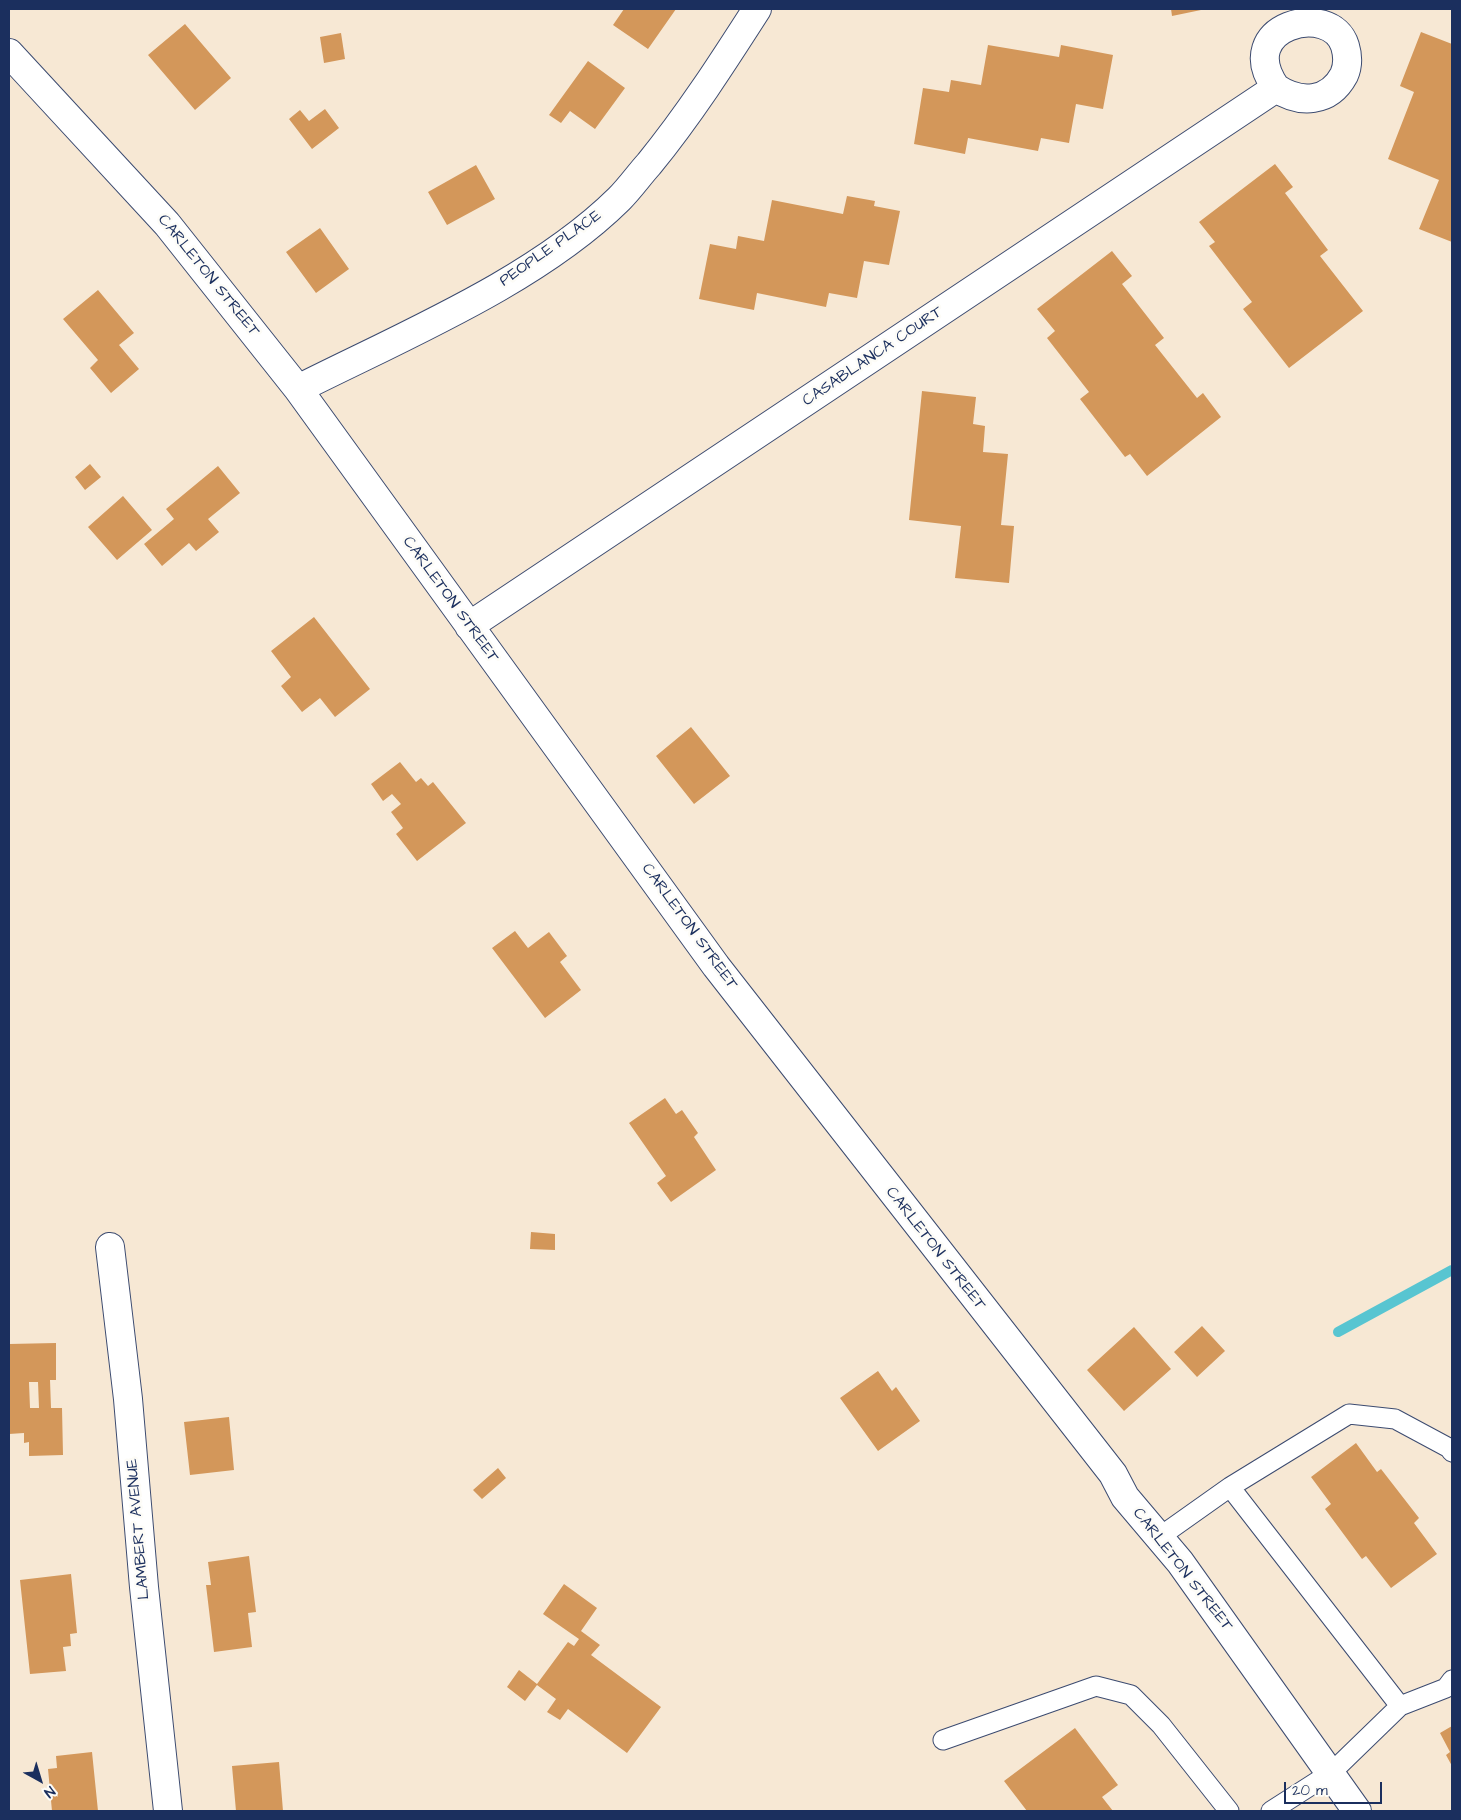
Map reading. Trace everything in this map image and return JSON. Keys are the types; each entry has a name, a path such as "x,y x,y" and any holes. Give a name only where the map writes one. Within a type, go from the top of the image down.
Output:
{"street":[{"name":"PEOPLE PLACE","path":"298,389 492,290 555,251 590,225 620,198 676,131 757,9"},
{"name":"CARLETON STREET","path":"9,53 167,224 298,389 716,966 1113,1474 1125,1497 1180,1562 1332,1772 1357,1811"},
{"name":"CASABLANCA COURT","path":"469,626 1276,88"},
{"name":"LAMBERT AVENUE","path":"110,1247 128,1399 144,1587 168,1811"}],"lane":[{"path":"1158,1538 1230,1487 1349,1414 1395,1419 1452,1452"},
{"path":"1230,1487 1400,1706"},
{"path":"1271,1811 1332,1772 1400,1706 1446,1688 1452,1680"},
{"path":"943,1740 1096,1686 1131,1695 1161,1725 1229,1811"}],"building":[{"path":"624,9 676,9 648,49 613,25"},
{"path":"1171,9 1201,9 1201,10 1172,16"},
{"path":"185,24 231,78 195,110 148,55"},
{"path":"1421,32 1452,44 1452,242 1419,229 1439,180 1388,159 1414,92 1400,86"},
{"path":"341,33 345,59 324,63 320,37"},
{"path":"988,45 1059,57 1061,45 1113,55 1103,109 1076,104 1069,143 1041,138 1038,151 968,138 965,154 914,144 923,88 949,92 951,80 981,85"},
{"path":"588,61 625,88 595,129 570,111 561,123 549,115"},
{"path":"325,109 339,128 312,149 289,119 300,110 309,121"},
{"path":"1275,164 1293,187 1285,193 1328,250 1320,256 1363,311 1289,368 1243,309 1252,302 1209,246 1215,242 1199,222"},
{"path":"476,165 495,199 447,225 428,192"},
{"path":"847,196 875,201 874,206 900,211 889,265 864,261 857,298 829,293 826,307 757,293 754,310 699,299 710,244 736,249 738,236 764,241 772,200 843,214"},
{"path":"320,228 349,269 316,293 286,252"},
{"path":"1112,251 1132,276 1122,284 1164,338 1155,345 1197,398 1203,393 1221,417 1147,476 1130,454 1125,457 1080,399 1089,392 1047,338 1055,331 1037,309"},
{"path":"98,290 134,333 119,345 139,369 111,393 90,368 98,360 63,319"},
{"path":"922,391 976,397 973,424 985,426 983,452 1008,454 1001,525 1014,526 1009,583 955,578 961,526 909,520"},
{"path":"90,464 101,477 85,490 75,477"},
{"path":"218,466 240,493 208,519 219,532 196,551 189,543 162,566 144,544 174,519 166,509"},
{"path":"123,496 152,530 117,560 88,527"},
{"path":"314,617 370,689 335,717 320,698 302,712 281,686 291,677 271,651"},
{"path":"691,727 730,776 694,804 656,756"},
{"path":"400,762 416,782 421,778 428,786 433,782 466,823 417,861 396,834 403,828 391,812 401,804 392,794 383,801 371,784"},
{"path":"515,931 528,948 549,932 567,956 560,962 581,990 545,1018 492,948"},
{"path":"665,1098 676,1114 682,1110 698,1133 694,1137 716,1170 671,1202 657,1183 666,1176 629,1123"},
{"path":"531,1232 555,1234 555,1250 530,1249"},
{"path":"1202,1326 1225,1351 1197,1377 1174,1352"},
{"path":"1134,1327 1171,1369 1124,1411 1087,1370"},
{"path":"56,1343 56,1380 50,1380 51,1408 62,1408 63,1455 29,1456 29,1442 24,1443 24,1433 9,1434 9,1344","holes":["29,1382 38,1382 39,1408 30,1408"]},
{"path":"878,1371 892,1391 896,1387 920,1421 878,1451 840,1398"},
{"path":"229,1417 234,1470 190,1475 184,1422"},
{"path":"1356,1443 1377,1472 1381,1469 1419,1518 1414,1523 1437,1554 1391,1588 1366,1556 1362,1559 1325,1509 1331,1504 1311,1477"},
{"path":"498,1468 506,1478 482,1499 473,1490"},
{"path":"249,1556 256,1612 248,1613 252,1647 214,1652 206,1585 211,1585 208,1562"},
{"path":"71,1574 77,1633 70,1634 71,1646 63,1647 66,1671 30,1674 20,1580"},
{"path":"564,1584 597,1608 581,1631 600,1645 591,1655 661,1707 627,1753 568,1709 560,1720 547,1712 556,1699 537,1685 525,1701 507,1687 519,1670 537,1684 568,1642 574,1646 579,1639 543,1614"},
{"path":"1452,1726 1452,1766 1446,1755 1450,1752 1440,1733"},
{"path":"1075,1728 1118,1785 1102,1797 1113,1811 1027,1811 1004,1781"},
{"path":"92,1752 98,1811 52,1811 48,1769 57,1768 56,1756"},
{"path":"279,1762 283,1811 236,1811 232,1766"}],"waterway":[{"path":"1338,1332 1452,1270"}]}
